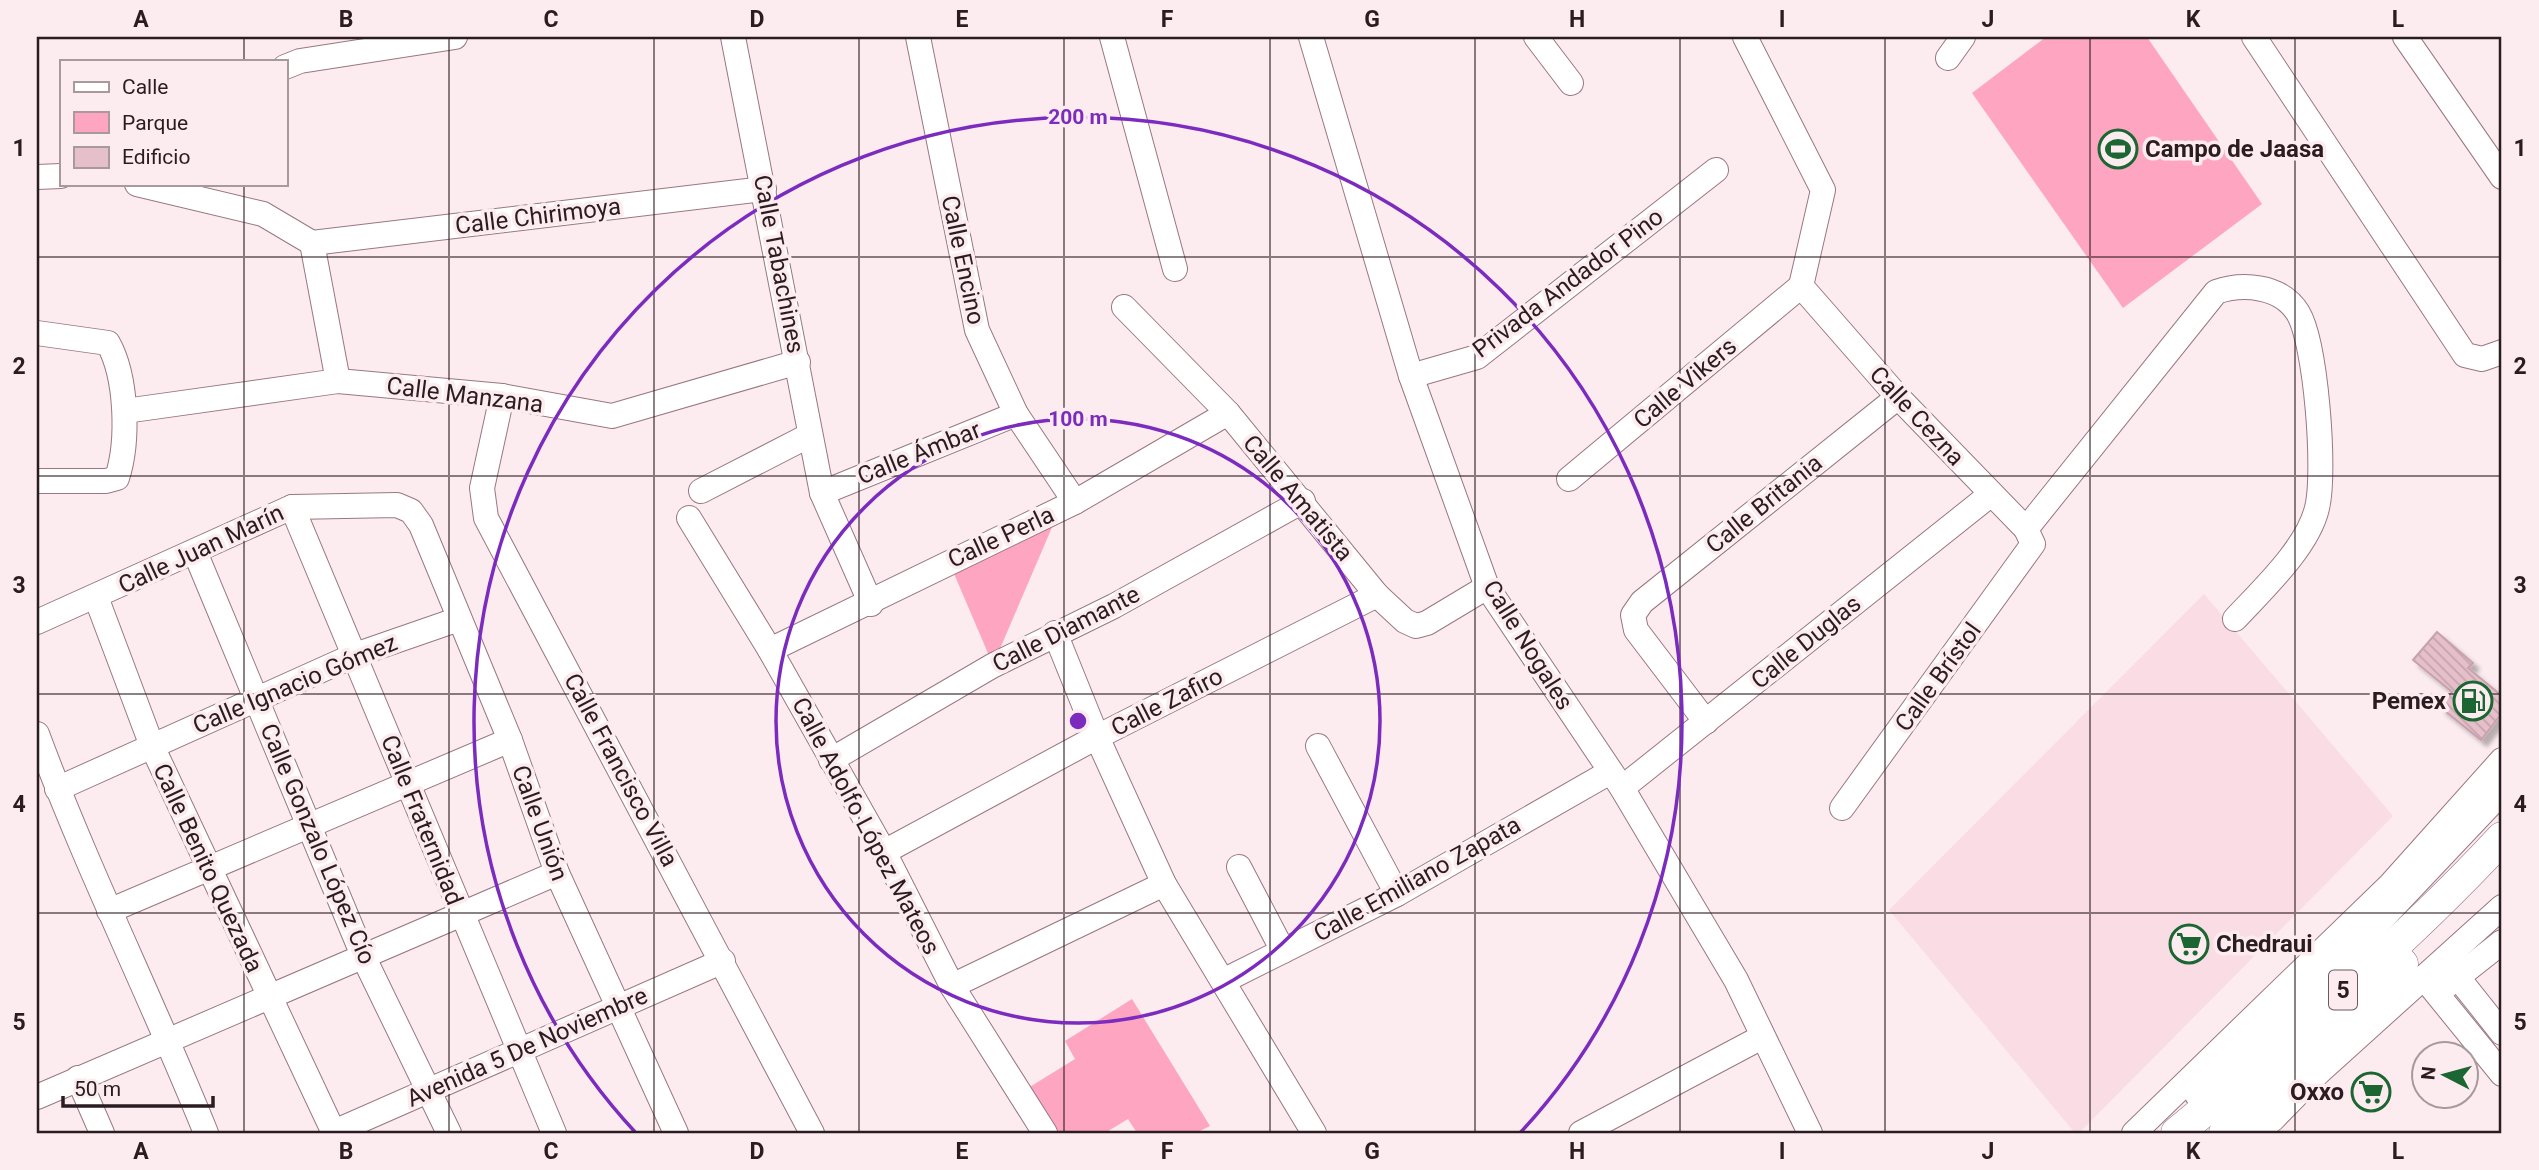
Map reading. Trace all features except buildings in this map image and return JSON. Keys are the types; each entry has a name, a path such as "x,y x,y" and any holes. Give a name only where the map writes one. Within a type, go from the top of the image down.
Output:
{"main road":[{"name":"5","path":"2177,1133 2268,1058 2450,894 2502,838"},
{"name":"5","path":"2230,1129 2502,865"}],"street":[{"path":"287,66 300,61 455,37"},
{"name":"Calle Tabachines","path":"733,37 799,362 822,493 871,604"},
{"name":"Calle Encino","path":"918,37 976,330 1016,414 1075,502"},
{"path":"1112,37 1175,269"},
{"name":"Calle Nogales","path":"1311,37 1411,376 1487,587 1616,780 1736,980 1810,1133"},
{"path":"1536,37 1571,83"},
{"path":"1745,37 1823,190 1801,286"},
{"path":"1948,58 1964,37"},
{"path":"2254,37 2459,346 2473,359 2502,352"},
{"path":"2405,37 2502,177"},
{"name":"Privada Andador Pino","path":"1411,376 1477,356 1716,170"},
{"path":"37,177 60,177"},
{"path":"145,186 262,214 312,243 338,381"},
{"name":"Calle Chirimoya","path":"312,243 764,189"},
{"name":"Calle Cezna","path":"1801,286 1898,397 2029,536"},
{"name":"Calle Vikers","path":"1569,479 1801,286"},
{"name":"Calle Brístol","path":"1842,808 2029,536 2216,292 2235,286 2259,288 2278,295 2297,311 2306,334 2321,454 2317,509 2306,534 2277,573 2235,619"},
{"name":"Calle Amatista","path":"1124,307 1228,413 1303,501 1377,595 1405,621 1416,626 1487,587"},
{"path":"37,333 108,343 114,353 125,411 117,478 106,481 37,481"},
{"name":"Calle Manzana","path":"125,411 338,381 502,396 612,416 799,362"},
{"name":"Calle Francisco Villa","path":"502,396 482,488 486,518 812,1133"},
{"name":"Calle Britania","path":"1706,722 1636,630 1633,615 1642,602 1898,397"},
{"name":"Calle Perla","path":"770,650 871,604 948,561 1075,502 1228,413"},
{"name":"Calle Ámbar","path":"822,493 1016,414"},
{"path":"701,491 810,435"},
{"name":"Calle Duglas","path":"1616,780 1706,722 1990,495"},
{"name":"Calle Diamante","path":"831,760 1055,633 1114,606 1303,501"},
{"name":"Calle Juan Marín","path":"37,622 292,507 397,505 411,511"},
{"name":"Calle Fraternidad","path":"292,507 554,1133"},
{"name":"Calle Unión","path":"411,511 421,524 510,740 557,873 676,1133"},
{"name":"Calle Adolfo López Mateos","path":"689,518 770,650 884,852 952,986 1045,1133"},
{"name":"Calle Gonzalo López Cío","path":"195,552 364,958 449,1133"},
{"name":"Calle Zafiro","path":"884,852 1097,737 1377,595"},
{"name":"Calle Benito Quezada","path":"96,597 152,746 333,1133"},
{"name":"Calle Ignacio Gómez","path":"57,789 355,655 459,619"},
{"path":"1055,633 1097,737 1164,884 1314,1133"},
{"path":"37,734 57,789 109,911 169,1040 206,1133"},
{"path":"109,911 510,740"},
{"path":"1318,746 1397,894"},
{"path":"2138,1129 2391,884 2502,760"},
{"name":"Calle Emiliano Zapata","path":"1223,981 1616,780"},
{"path":"2138,1129 2176,1114 2329,976 2502,792"},
{"path":"1239,867 1283,951"},
{"path":"37,1097 557,873"},
{"path":"952,986 1164,884"},
{"path":"2230,1129 2272,1120 2319,1072 2451,969 2502,907"},
{"path":"2451,969 2502,942"},
{"name":"Avenida 5 De Noviembre","path":"333,1133 723,961"},
{"path":"2451,969 2502,1032"},
{"path":"2431,986 2502,1074"},
{"path":"1581,1133 1762,1037"},
{"path":"78,1078 102,1133"}],"shaded area":[{"path":"2204,594 2393,816 2079,1133 2075,1133 1889,910"}],"green space":[{"name":"Campo de Jaasa","path":"2046,37 2147,37 2262,204 2123,308 1972,93"},
{"path":"1059,511 993,665 949,562"},
{"path":"1132,999 1210,1126 1196,1133 1137,1133 1128,1119 1105,1133 1045,1133 1020,1093 1075,1059 1065,1041"}],"place":[{"name":"Campo de Jaasa","path":"2118,149"},
{"name":"Pemex","path":"2473,701"},
{"name":"Chedraui","path":"2189,944"},
{"name":"Oxxo","path":"2371,1092"}]}
